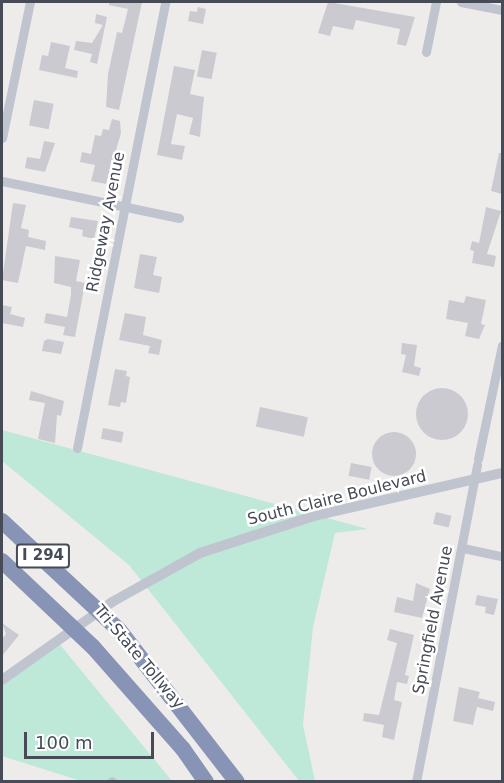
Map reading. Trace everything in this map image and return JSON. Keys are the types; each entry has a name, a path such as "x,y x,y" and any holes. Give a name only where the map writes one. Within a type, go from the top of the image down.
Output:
{"highway":[{"name":"Tri-State Tollway","path":"2,521 83,592 120,630 237,782"},
{"name":"Tri-State Tollway","path":"2,561 93,647 183,749 206,782"}],"street":[{"path":"2,138 30,2"},
{"name":"Ridgeway Avenue","path":"77,448 165,2"},
{"path":"426,52 436,2"},
{"path":"461,2 502,10"},
{"path":"2,181 179,218"},
{"name":"Springfield Avenue","path":"416,782 502,345"},
{"name":"South Claire Boulevard","path":"2,680 112,602 201,553 314,516 502,473"},
{"path":"463,548 502,556"}],"green space":[{"path":"2,430 368,529 335,533 313,627 303,725 315,781 299,781 129,565 2,461"},
{"path":"57,641 172,781 81,781 2,756 2,680"}],"building":[{"path":"109,2 142,2 119,110 106,107 108,74 117,32 122,33 128,9 109,5"},
{"path":"328,2 415,17 406,46 397,44 400,29 356,20 353,30 333,26 330,36 318,33"},
{"path":"198,7 206,9 203,24 188,21 190,11 197,12"},
{"path":"96,14 107,17 97,64 90,62 92,54 74,50 76,41 92,43 103,25 95,23"},
{"path":"51,42 70,46 65,68 78,71 77,78 39,70 42,55 48,56"},
{"path":"202,50 217,53 212,79 197,77"},
{"path":"174,66 195,70 190,94 204,97 200,137 189,134 193,118 177,114 171,144 185,146 182,160 157,155"},
{"path":"34,100 54,104 49,129 29,126"},
{"path":"112,119 120,121 121,133 106,184 91,181 95,165 80,162 82,152 91,154 95,135 101,136 103,129 109,130"},
{"path":"44,141 55,143 45,172 25,168 27,157 40,159"},
{"path":"499,153 502,153 502,194 491,191"},
{"path":"13,203 26,205 21,228 29,230 28,237 46,241 45,250 26,246 18,283 2,280"},
{"path":"486,207 501,211 487,254 496,256 494,267 472,263 474,251 470,250 472,241 479,243"},
{"path":"71,217 98,221 94,239 82,236 83,230 69,227"},
{"path":"140,254 157,257 153,275 162,277 159,293 134,288"},
{"path":"55,256 80,260 76,281 85,283 75,337 63,335 65,327 44,323 46,313 67,317 71,295 71,287 54,283"},
{"path":"466,296 486,300 481,324 485,325 479,339 465,336 468,323 446,319 449,300 464,303"},
{"path":"2,305 12,307 10,314 25,318 23,327 2,323"},
{"path":"125,313 146,317 143,335 162,340 159,355 148,353 150,346 119,340"},
{"path":"48,339 64,342 61,354 42,351 44,341"},
{"path":"402,343 417,345 414,366 421,368 419,376 402,372 406,355 401,354"},
{"path":"115,369 127,371 126,376 130,377 126,403 121,402 120,407 108,405"},
{"path":"442,388 452,390 460,396 466,404 468,414 466,424 460,432 452,438 442,440 432,438 424,432 418,424 416,414 418,404 424,396 432,390"},
{"path":"31,391 64,401 61,416 57,415 55,443 38,439 45,403 29,400"},
{"path":"260,407 308,417 304,437 256,427"},
{"path":"103,428 124,432 122,443 101,439"},
{"path":"394,432 409,439 416,454 409,469 394,476 379,469 372,454 379,439"},
{"path":"351,463 372,467 369,480 349,476"},
{"path":"436,512 452,516 449,528 433,524"},
{"path":"416,583 430,589 422,618 394,612 397,597 413,601"},
{"path":"477,595 498,599 494,615 485,613 486,607 475,605"},
{"path":"2,623 19,635 2,656 2,639 6,634"},
{"path":"390,629 414,635 405,675 409,676 407,684 397,682 394,700 402,702 394,740 382,737 384,725 363,721 364,713 379,715 397,643 387,640"},
{"path":"459,687 480,692 478,698 495,702 493,711 477,707 473,725 453,721"}]}
